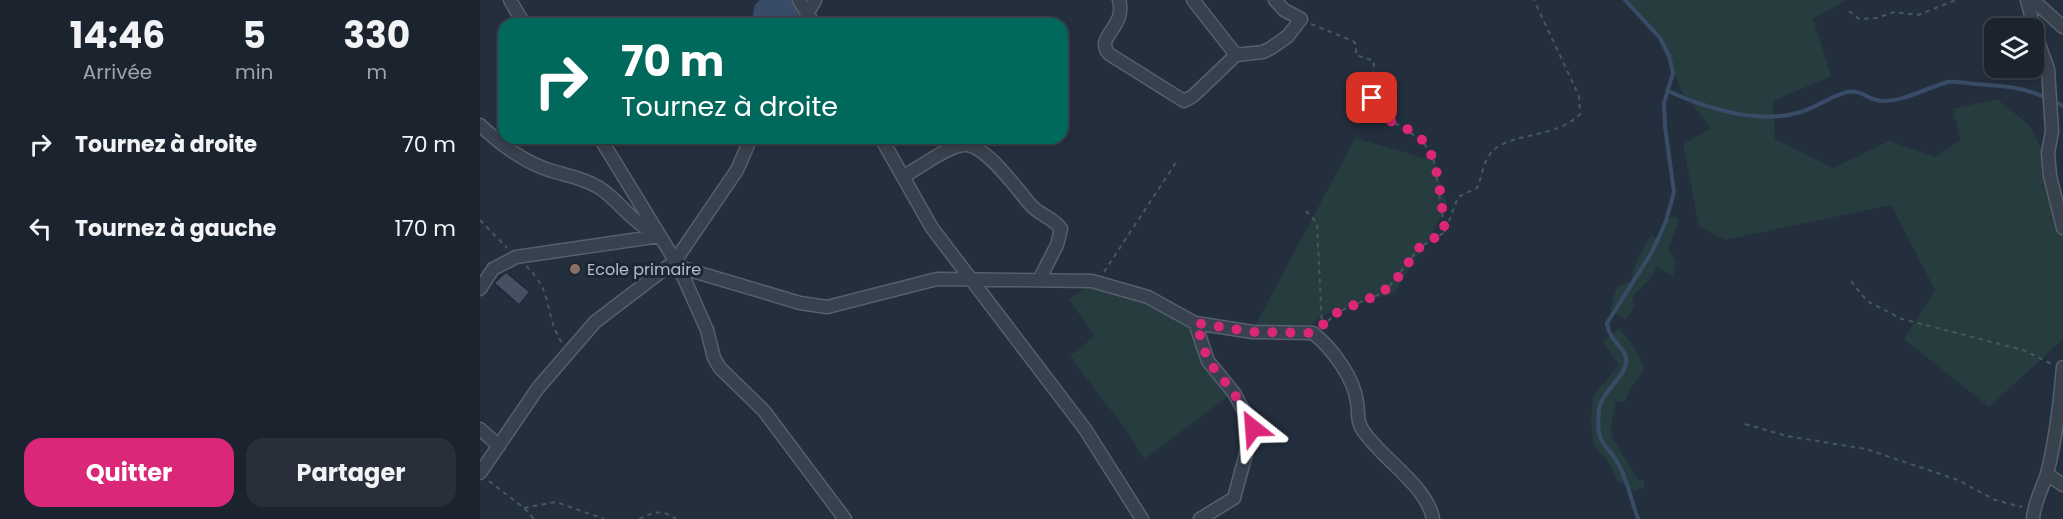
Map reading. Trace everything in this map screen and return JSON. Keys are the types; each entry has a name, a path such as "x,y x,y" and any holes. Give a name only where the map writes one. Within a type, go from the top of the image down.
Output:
{"street":[{"path":"510,0 520,18"},
{"path":"799,0 807,18"},
{"path":"809,18 815,0"},
{"path":"1119,0 1120,17 1104,40 1105,49 1109,54 1184,101 1193,96 1236,56 1263,52 1288,36 1300,19 1284,10 1275,0"},
{"path":"1193,0 1236,56"},
{"path":"2027,0 2031,18"},
{"path":"2032,0 2063,27"},
{"path":"2044,58 2048,69 2052,130 2048,153 2050,176 2063,228"},
{"path":"480,125 498,140"},
{"path":"503,144 518,156 542,167 594,184 642,225 657,232"},
{"path":"604,144 677,264 720,368 764,411 844,519"},
{"path":"484,477 499,446 538,388 567,352 595,322 677,264 737,170 748,144"},
{"path":"885,144 932,228 1084,429 1142,519"},
{"path":"904,176 955,147 973,146 984,154 1016,185 1036,211 1050,218 1061,229 1058,245 1039,280"},
{"path":"480,289 493,269 516,256 657,232"},
{"path":"677,264 801,303 827,307 938,279 1098,282 1148,297 1196,323 1253,332 1318,330 1352,386 1357,402 1357,417 1363,430 1417,489 1430,508 1433,519"},
{"path":"1196,323 1208,361 1234,393 1253,428 1234,498 1200,519"},
{"path":"2034,514 2047,474 2060,405 2063,368"},
{"path":"480,429 499,446"},
{"path":"2047,474 2063,484"}],"path":[{"path":"1318,330 1348,306 1382,293 1399,276 1419,248 1445,231 1458,197 1477,188 1492,151 1509,142 1549,132 1574,120 1580,114 1579,96 1534,0"},
{"path":"1849,11 1859,19 1877,18 1894,12 1918,15 1956,0"},
{"path":"1300,19 1353,41 1356,44 1356,55 1373,59 1372,98 1376,111 1423,141 1434,161 1445,231"},
{"path":"1098,282 1177,161"},
{"path":"1306,211 1317,223 1318,330"},
{"path":"480,219 546,289 553,329 567,352"},
{"path":"1851,281 1867,301 1902,320 2023,350 2063,368"},
{"path":"1745,424 1787,436 1866,449 1958,480 1995,500 2034,514"},
{"path":"484,477 524,508 534,519"},
{"path":"524,508 556,502 604,519"},
{"path":"639,519 654,511 667,513 676,519"}],"green space":[{"path":"1625,0 1847,0 1813,19 1831,76 1773,101 1775,139 1833,168 1889,141 1936,157 1960,140 1953,109 1997,99 2029,125 2055,173 2063,218 2063,339 1989,407 1904,339 1935,290 1891,205 1725,240 1699,226 1683,144 1711,128 1682,92 1660,38"},
{"path":"1355,138 1434,161 1447,204 1435,229 1394,293 1322,315 1307,330 1253,330"},
{"path":"1675,216 1679,221 1668,248 1676,261 1673,276 1657,267 1649,280 1632,297 1634,307 1626,320 1610,310 1616,288 1630,281 1638,258 1651,235 1658,239 1666,221"},
{"path":"1092,282 1190,320 1232,393 1144,459 1126,430 1070,356 1095,336 1069,300"},
{"path":"1619,328 1633,345 1644,366 1626,401 1616,402 1611,425 1612,437 1638,480 1644,480 1645,487 1635,491 1617,481 1611,466 1594,444 1591,421 1593,396 1619,365 1603,342"}],"water":[{"path":"760,0 793,0 799,12 796,18 752,18 755,5"}],"building":[{"path":"506,272 530,292 519,305 494,283"}],"waterway":[{"path":"1625,0 1660,38 1669,56 1673,73 1664,103 1674,192 1666,221 1652,252 1607,323 1610,334 1626,358 1626,364 1599,409 1600,438 1620,467 1638,519"},
{"path":"1668,91 1716,109 1768,117 1801,112 1847,92 1857,92 1882,101 1908,97 1948,82 2011,87 2046,98"},
{"path":"2053,101 2063,106"}],"place":[{"name":"Ecole primaire","path":"575,269"}],"route":[{"path":"1253,428 1234,393 1208,361 1196,323 1253,332 1313,333 1348,306 1382,293 1399,276 1424,243 1445,231 1434,161 1423,141 1380,116 1372,98"}]}
